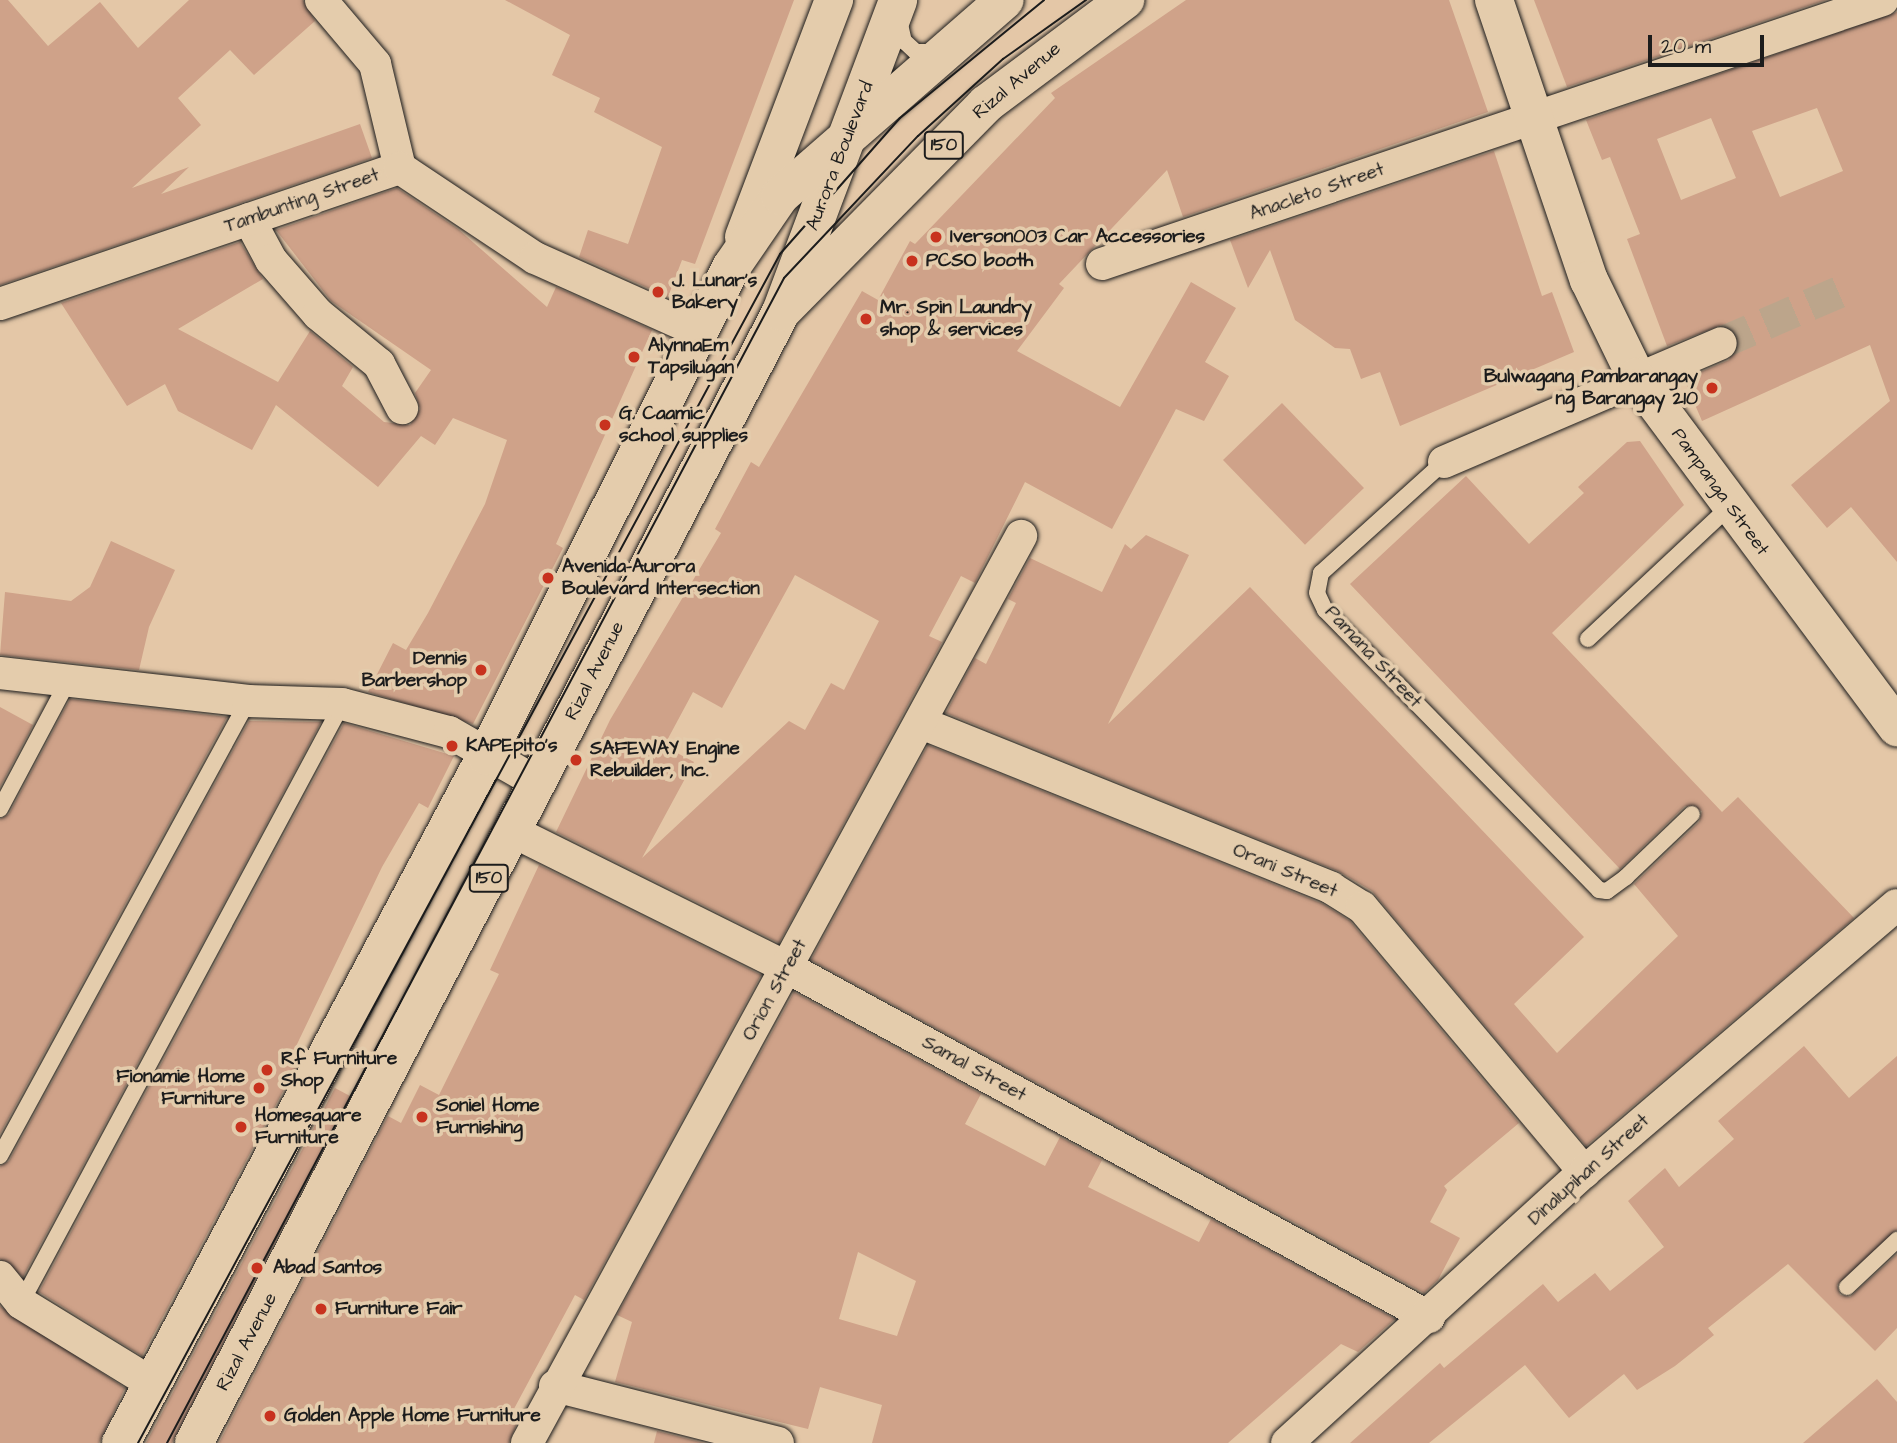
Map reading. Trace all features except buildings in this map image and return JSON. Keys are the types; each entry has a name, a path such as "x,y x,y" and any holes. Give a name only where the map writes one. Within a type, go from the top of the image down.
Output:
{"main road":[{"path":"121,1443 486,756 732,266 834,0"},
{"path":"732,266 780,196 848,131 1005,0"},
{"name":"Rizal Avenue","path":"194,1443 514,832 781,312 986,104 1125,0"},
{"name":"Pampanga Street","path":"1494,0 1532,120 1589,280 1636,377 1729,507 1893,712"},
{"name":"Aurora Boulevard","path":"781,312 897,3"}],"street":[{"path":"321,0 375,64 400,168"},
{"name":"Anacleto Street","path":"1102,264 1883,0"},
{"name":"Tambunting Street","path":"0,304 400,168 535,258 698,331"},
{"path":"248,219 271,260 318,314 379,364 402,408"},
{"name":"Pamana Street","path":"1444,462 1721,342"},
{"name":"Orion Street","path":"527,1443 555,1386 923,724 1021,536"},
{"path":"0,673 67,683 248,701 342,704 449,732 486,756 538,783"},
{"name":"Orani Street","path":"923,724 1331,888 1362,907 1584,1172"},
{"name":"Samal Street","path":"514,832 788,968 1429,1317"},
{"name":"Dinalupihan Street","path":"1287,1443 1429,1317 1584,1172 1897,905"},
{"path":"0,1277 21,1303 153,1384"},
{"path":"555,1386 778,1443"}],"lane":[{"path":"897,3 904,41 916,52 942,52"},
{"name":"Pamana Street","path":"1444,462 1321,573 1317,593 1325,610 1600,890 1608,891 1626,877 1692,814"},
{"path":"1588,639 1729,507"},
{"path":"0,809 67,683"},
{"path":"0,1156 248,701"},
{"path":"21,1303 342,704"},
{"path":"1847,1287 1897,1240"}],"tunnel":[{"path":"1721,343 1844,290"}],"tram line":[{"path":"138,1443 780,254 900,118 1044,0"},
{"path":"167,1443 784,278 918,136 1003,59 1086,0"}],"place":[{"name":"Iverson003 Car Accessories","path":"936,237"},
{"name":"PCSO booth","path":"912,261"},
{"name":"J. Lunar's Bakery","path":"658,292"},
{"name":"Mr. Spin Laundry shop & services","path":"866,319"},
{"name":"AlynnaEm Tapsilugan","path":"634,357"},
{"name":"Bulwagang Pambarangay ng Barangay 210","path":"1712,388"},
{"name":"G. Caamic school supplies","path":"605,425"},
{"name":"Avenida-Aurora Boulevard Intersection","path":"548,578"},
{"name":"Dennis Barbershop","path":"481,670"},
{"name":"KAPEpito's","path":"452,746"},
{"name":"SAFEWAY Engine Rebuilder, Inc.","path":"576,760"},
{"name":"Rf Furniture Shop","path":"267,1070"},
{"name":"Fionamie Home Furniture","path":"259,1088"},
{"name":"Soniel Home Furnishing","path":"422,1117"},
{"name":"Homesquare Furniture","path":"241,1127"},
{"name":"Abad Santos","path":"257,1268"},
{"name":"Furniture Fair","path":"321,1309"},
{"name":"Golden Apple Home Furniture","path":"270,1416"}]}
